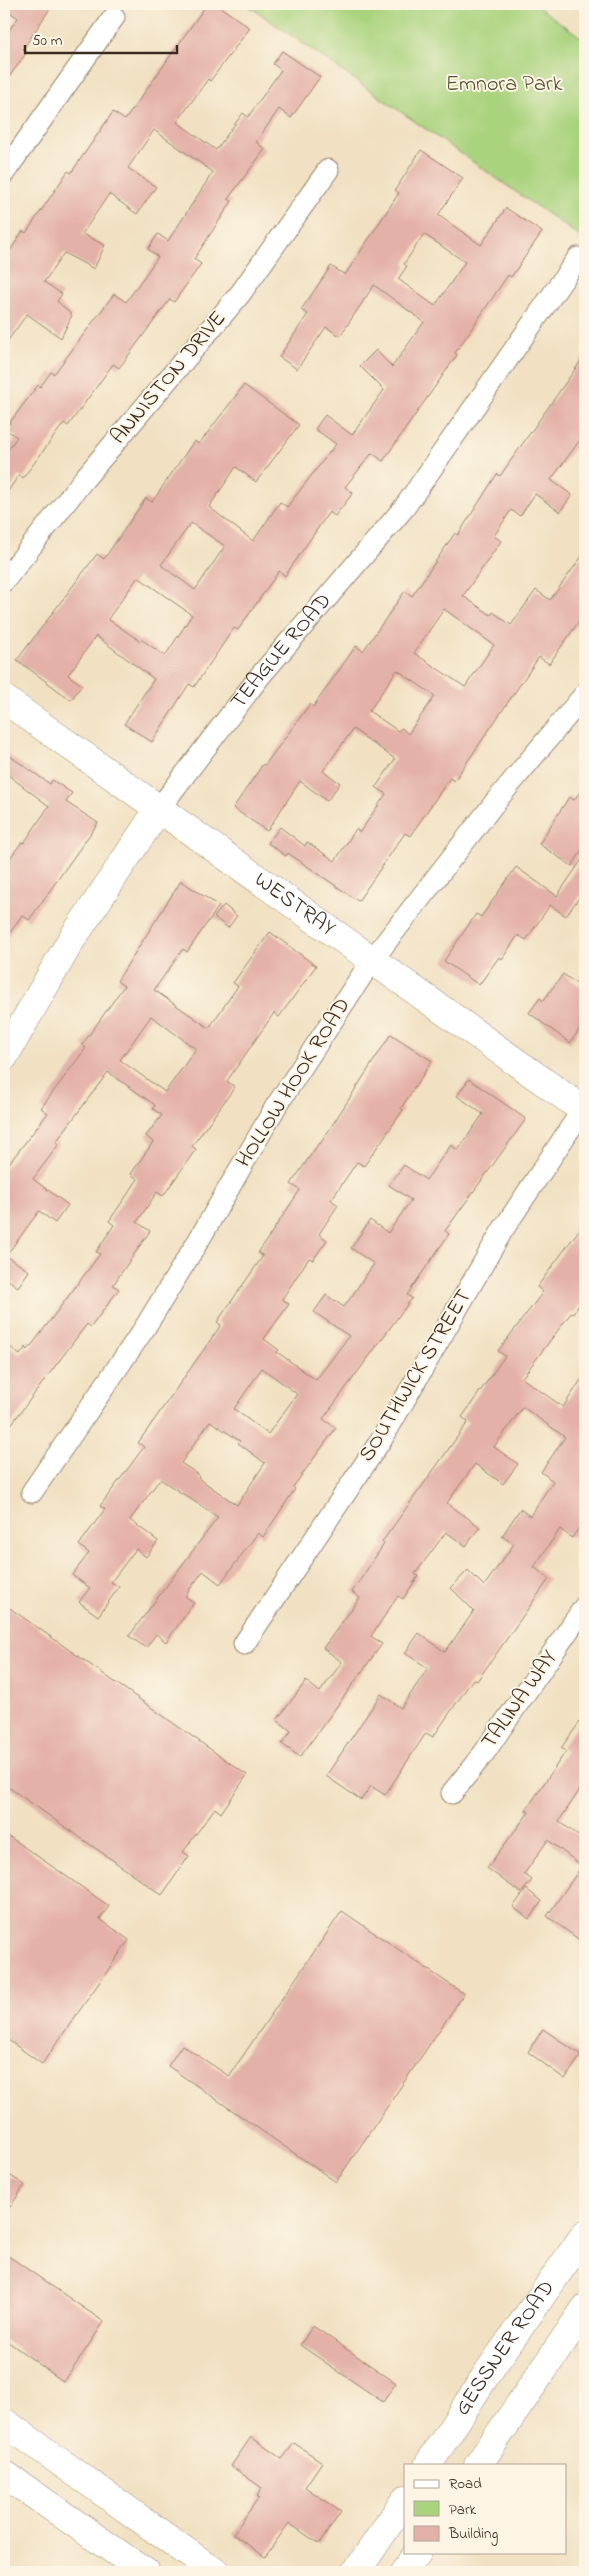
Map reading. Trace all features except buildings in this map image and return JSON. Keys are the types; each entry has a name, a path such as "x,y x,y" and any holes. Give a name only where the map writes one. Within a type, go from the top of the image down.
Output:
{"main road":[{"name":"WESTRAY","path":"4,698 158,810 584,1109"},
{"name":"TEAGUE ROAD","path":"4,1057 70,942 158,810"},
{"name":"GESSNER ROAD","path":"429,2464 488,2372 585,2234"},
{"name":"GESSNER ROAD","path":"479,2464 585,2309"},
{"path":"4,2422 215,2572"},
{"path":"4,2474 145,2572"},
{"path":"356,2572 404,2501"},
{"path":"404,2572 417,2554"}],"street":[{"path":"4,173 114,17"},
{"name":"ANNISTON DRIVE","path":"4,581 84,479 240,294 328,170"},
{"name":"TEAGUE ROAD","path":"158,810 260,676 404,508 578,258"},
{"name":"HOLLOW HOOK ROAD","path":"32,1492 144,1329 200,1238 275,1108 372,960 496,801 585,694"},
{"name":"SOUTHWICK STREET","path":"244,1644 383,1437 502,1231 584,1109"},
{"name":"TALINA WAY","path":"452,1793 484,1753 585,1606"}],"green space":[{"name":"Emnora Park","path":"246,4 534,4 585,40 585,240"}]}
